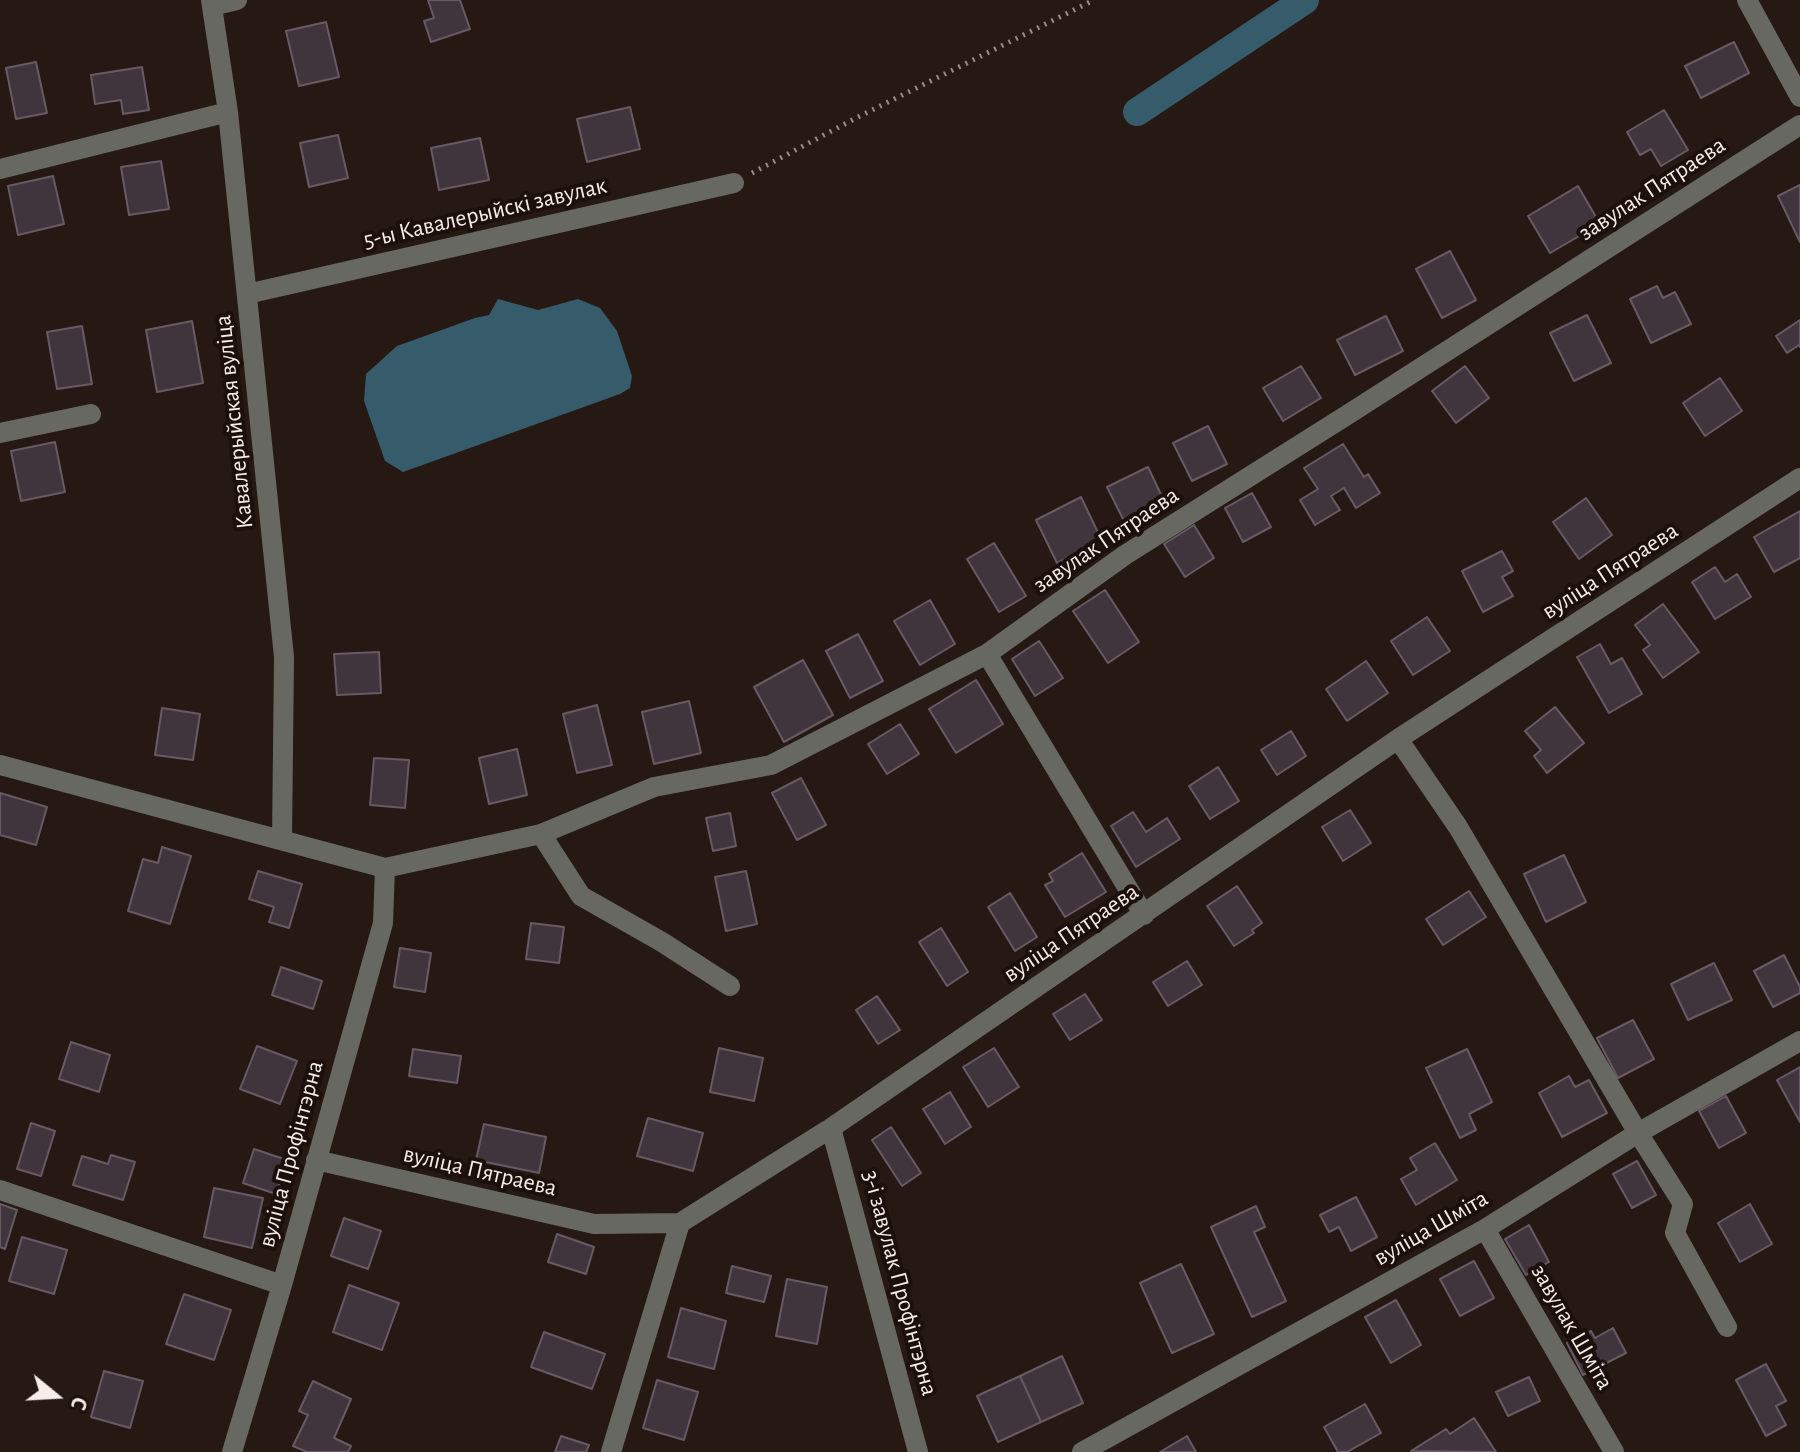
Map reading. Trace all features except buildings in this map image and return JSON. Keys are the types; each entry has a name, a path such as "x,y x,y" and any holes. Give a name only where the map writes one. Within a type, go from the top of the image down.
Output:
{"street":[{"path":"211,3 237,0"},
{"path":"1747,0 1800,97"},
{"name":"Кавалерыйская вуліца","path":"211,3 228,112 284,657 282,840"},
{"path":"0,169 228,112"},
{"name":"завулак Пятраева","path":"385,868 541,834 654,787 771,765 987,654 1125,555 1800,125"},
{"name":"5-ы Кавалерыйскі завулак","path":"247,294 734,183"},
{"path":"0,433 91,414"},
{"name":"вуліца Пятраева","path":"316,1160 594,1224 680,1223 831,1128 1398,739 1800,478"},
{"path":"987,654 1144,915"},
{"path":"1398,739 1458,827 1683,1204 1675,1233 1727,1327"},
{"path":"0,765 385,868"},
{"path":"541,834 581,896 662,942 730,986"},
{"name":"вуліца Профінтэрна","path":"232,1452 383,923 385,868"},
{"name":"вуліца Шміта","path":"1082,1452 1485,1229 1638,1133 1800,1041"},
{"name":"3-і завулак Профінтэрна","path":"831,1128 918,1452"},
{"path":"0,1190 282,1285"},
{"path":"611,1452 680,1223"},
{"name":"завулак Шміта","path":"1485,1229 1614,1452"}],"path":[{"path":"734,183 858,117 1094,0"}],"water":[{"path":"498,299 538,310 578,299 600,308 617,331 632,376 630,388 403,472 385,461 364,401 366,374 397,346 489,315"}],"waterway":[{"path":"1137,112 1305,0"}]}
